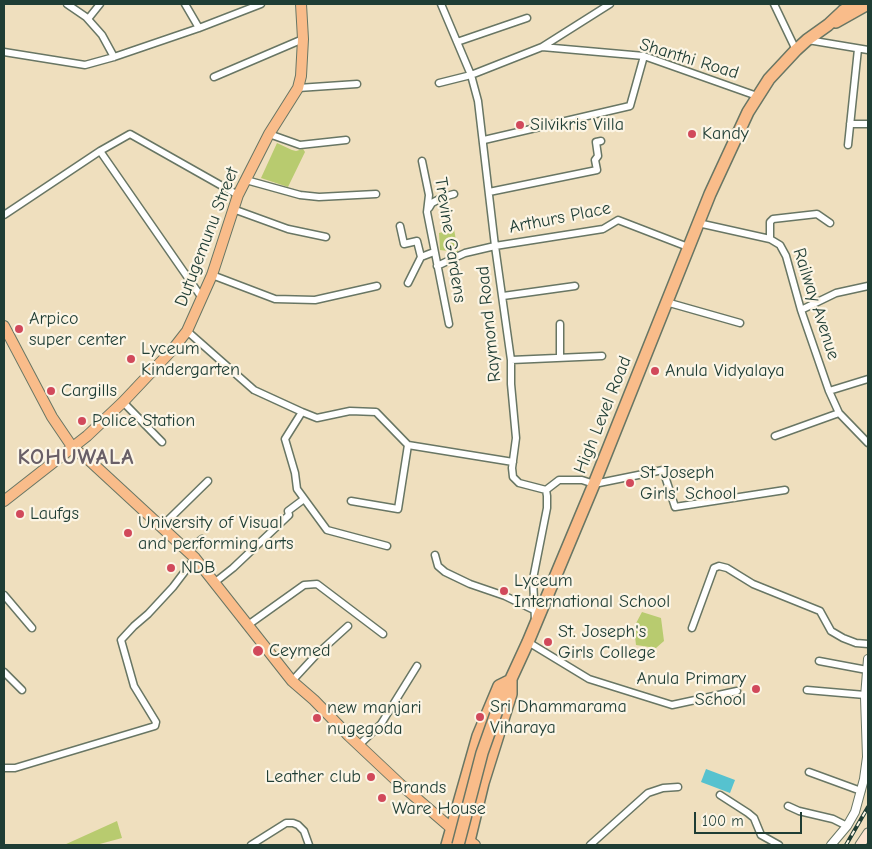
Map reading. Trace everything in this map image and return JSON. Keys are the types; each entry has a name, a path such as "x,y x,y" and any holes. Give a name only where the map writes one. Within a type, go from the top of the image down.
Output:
{"highway":[{"name":"High Level Road","path":"468,844 482,753 499,705 528,642 594,484 688,247 748,112 769,79 806,40 828,25 842,10 852,6 868,4"},
{"path":"447,845 448,826 478,736 499,686 511,680 511,694 483,783 468,844"},
{"path":"465,778 483,783"}],"main road":[{"name":"Dutugemunu Street","path":"4,501 73,448 122,402 173,350 187,332 212,275 238,195 269,134 298,88 302,76 303,39 301,4"},
{"path":"4,326 52,417 73,448 90,461 191,554 292,681 314,700 358,745 468,844"},
{"path":"860,845 868,833"}],"street":[{"path":"67,4 88,18 102,35 114,57"},
{"path":"88,18 100,4"},
{"path":"185,4 199,28"},
{"path":"4,52 85,64 114,57 199,28 261,4"},
{"name":"Raymond Road","path":"441,4 470,75 478,101 484,140 495,246 511,360 511,384 516,438 513,478 519,483 546,490"},
{"path":"439,84 470,75 542,47 610,4"},
{"path":"774,4 796,50"},
{"path":"457,42 528,18"},
{"path":"214,77 303,39"},
{"path":"806,40 868,50"},
{"name":"Shanthi Road","path":"542,47 644,56 757,96"},
{"path":"848,145 858,49"},
{"path":"484,140 630,106 644,56"},
{"path":"298,88 357,84"},
{"path":"850,124 868,124"},
{"path":"4,215 100,151 130,134 238,195"},
{"path":"269,134 300,145 346,140"},
{"path":"489,192 597,170 595,160 598,156 596,142 601,140"},
{"path":"100,151 202,298"},
{"name":"Trevine Gardens","path":"422,161 429,195 427,212 449,324"},
{"path":"246,180 309,196 376,194"},
{"path":"427,212 432,203 454,194"},
{"path":"234,209 288,229 326,237"},
{"path":"770,239 770,222 774,219 817,214 830,223"},
{"name":"Arthurs Place","path":"437,266 465,254 495,246 603,229 618,220 688,247"},
{"name":"Railway Avenue","path":"698,224 770,239 780,245 786,256 801,310 839,414 868,443"},
{"path":"400,226 404,244 417,241 421,257 408,283"},
{"path":"421,257 434,252"},
{"path":"212,275 275,299 315,300 377,286"},
{"path":"503,296 575,286"},
{"path":"801,310 836,293 868,286"},
{"path":"666,302 740,323"},
{"path":"560,324 560,357"},
{"path":"187,332 254,390 317,418 350,411 376,412 408,445 513,462"},
{"path":"511,360 602,356"},
{"path":"829,391 868,378"},
{"path":"122,402 162,442"},
{"path":"302,412 285,439 295,473 297,489 327,530 387,546"},
{"path":"775,436 839,414"},
{"path":"352,501 398,509 408,445"},
{"path":"535,624 533,579 547,508 546,490 559,480 582,480 594,484 663,470 675,508 785,490"},
{"path":"161,527 208,481"},
{"path":"214,583 233,568 289,515 288,511 304,499"},
{"path":"4,768 15,768 155,726 156,722 134,686 121,640 173,586 202,539"},
{"path":"435,555 438,566 445,572 534,610"},
{"path":"692,628 714,568 719,566 727,568 753,584 820,611 831,631 856,643 868,644"},
{"path":"248,626 304,585 317,584 383,634"},
{"path":"4,595 32,628"},
{"path":"292,681 316,655 348,626"},
{"path":"528,642 589,679 672,704 737,691"},
{"path":"831,845 855,812 861,791 867,757 865,695 868,659"},
{"path":"819,661 867,670"},
{"path":"358,745 381,724 417,666"},
{"path":"4,672 22,690"},
{"path":"808,690 865,695"},
{"path":"809,772 861,791"},
{"path":"590,845 648,793 663,788 678,787"},
{"path":"720,795 754,818 761,835 778,845"},
{"path":"788,806 799,811 833,819 846,826"},
{"path":"251,845 286,824 293,823 304,831 309,845"}],"green space":[{"path":"277,143 296,151 303,149 305,152 288,187 261,178"},
{"path":"454,229 458,252 448,256 448,251 440,250 439,233"},
{"path":"642,612 661,618 664,641 656,648 636,645 634,627"},
{"path":"117,821 122,838 96,845 64,845"}],"water":[{"path":"706,769 735,780 730,793 701,782"}],"railway":[{"path":"846,845 868,807"}],"place":[{"name":"Silvikris Villa","path":"520,125"},
{"name":"Kandy","path":"692,134"},
{"name":"Arpico super center","path":"19,329"},
{"name":"Lyceum Kindergarten","path":"131,359"},
{"name":"Anula Vidyalaya","path":"655,371"},
{"name":"Cargills","path":"51,391"},
{"name":"Police Station","path":"82,421"},
{"name":"St Joseph Girls' School","path":"630,483"},
{"name":"Laufgs","path":"20,514"},
{"name":"University of Visual and performing arts","path":"128,533"},
{"name":"NDB","path":"171,568"},
{"name":"Lyceum International School","path":"504,591"},
{"name":"St. Joseph's Girls College","path":"548,642"},
{"name":"Ceymed","path":"258,651"},
{"name":"Anula Primary School","path":"756,689"},
{"name":"Sri Dhammarama Viharaya","path":"480,717"},
{"name":"new manjari nugegoda","path":"317,718"},
{"name":"Leather club","path":"371,777"},
{"name":"Brands Ware House","path":"382,798"}],"district":[{"name":"KOHUWALA","path":"76,458"}]}
